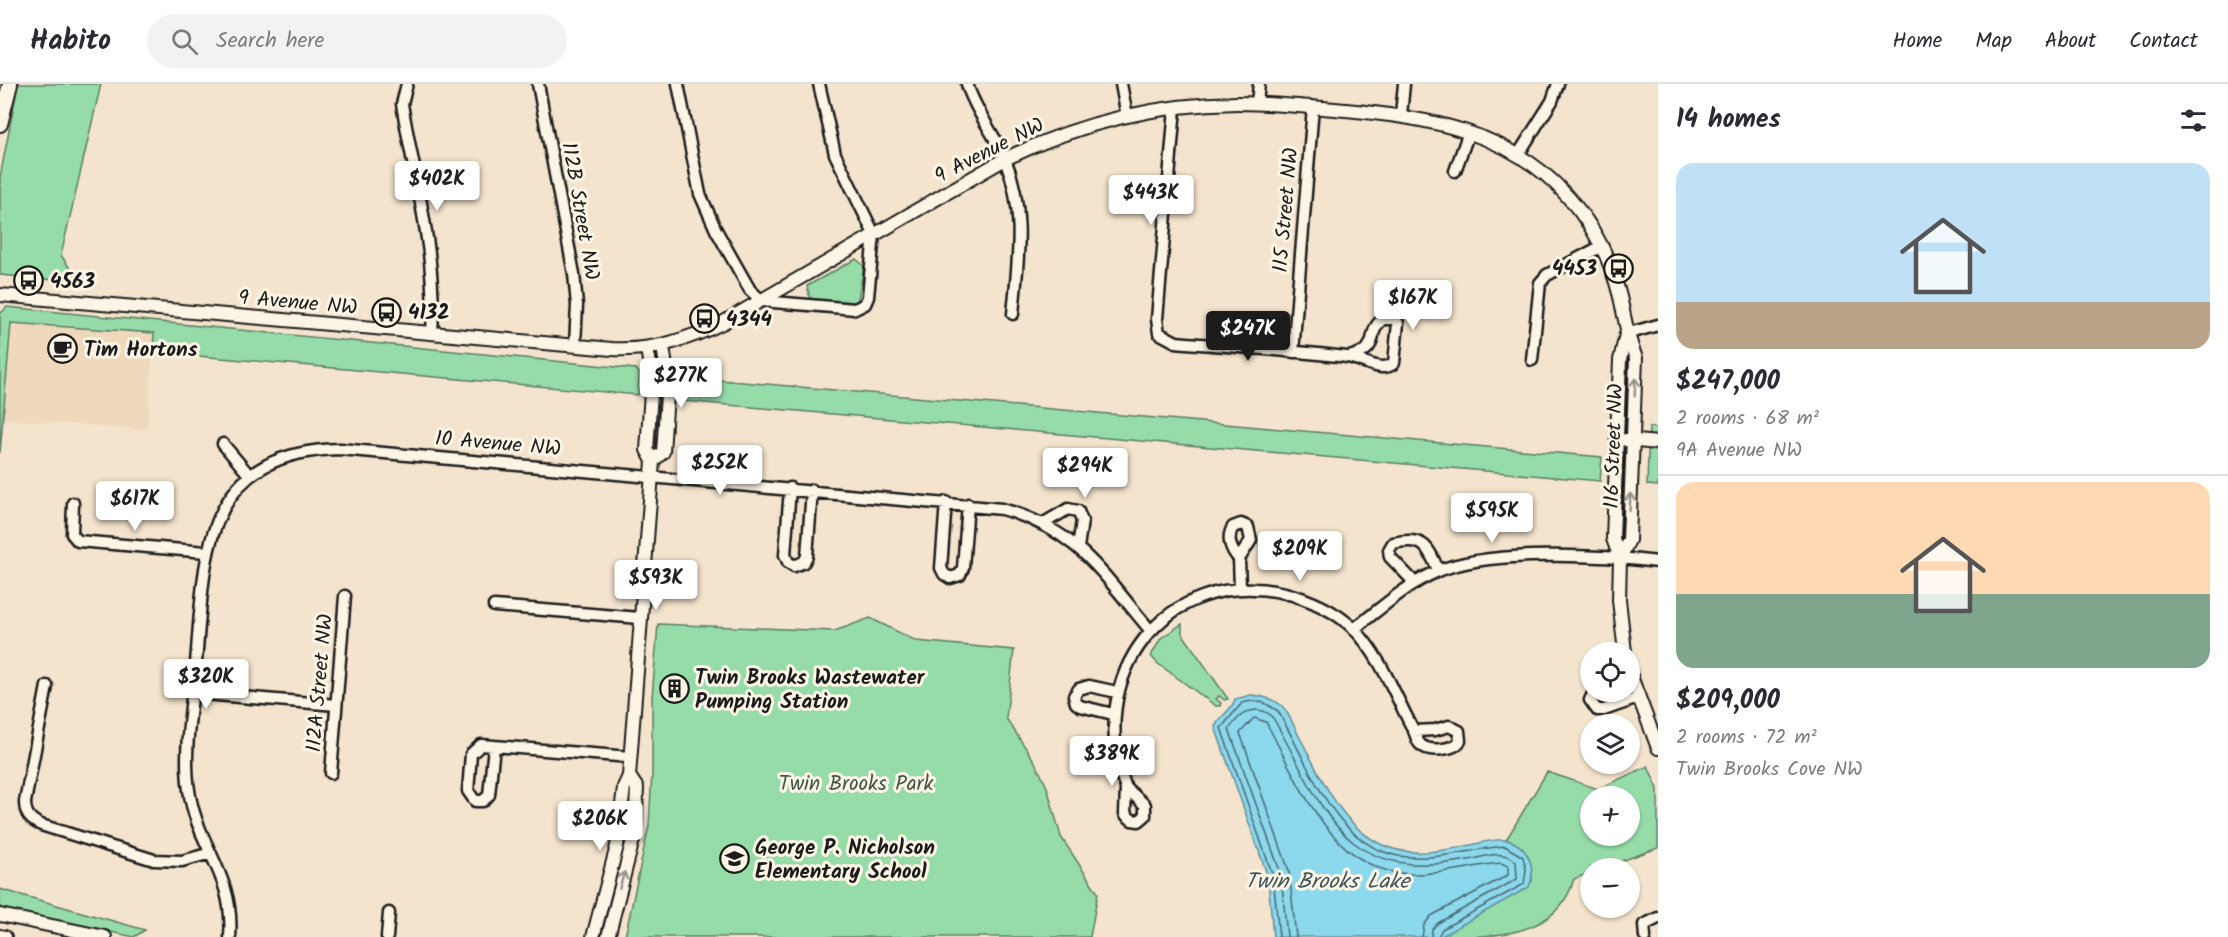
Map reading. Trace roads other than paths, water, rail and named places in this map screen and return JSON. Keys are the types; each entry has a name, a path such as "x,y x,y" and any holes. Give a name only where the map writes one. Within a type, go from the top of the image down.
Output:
{"main road":[{"path":"0,124 10,84"}],"street":[{"name":"112B Street NW","path":"538,84 574,274 575,345"},
{"path":"678,84 700,194 716,230 745,281 762,301 847,309 860,308 868,297 874,234 836,154 819,84"},
{"path":"968,84 1005,159 1016,192 1020,220 1013,314"},
{"path":"1120,84 1127,116"},
{"path":"1257,103 1258,84"},
{"path":"1401,116 1404,84"},
{"path":"1518,155 1552,101 1558,84"},
{"path":"406,86 402,104 433,271 432,333"},
{"name":"9 Avenue NW","path":"0,295 575,345 647,349 663,346 707,330 762,301 1005,159 1067,133 1127,116 1175,108 1257,103 1401,116 1439,122 1469,132 1518,155 1538,168 1568,196 1602,246"},
{"name":"115 Street NW","path":"1293,352 1313,107"},
{"path":"1175,108 1157,319 1161,335 1176,342 1349,357 1389,368 1394,363 1397,354 1398,322 1394,319 1383,318 1375,328 1369,348 1361,354 1349,357"},
{"path":"1455,171 1469,132"},
{"path":"1532,360 1540,283 1547,275 1602,246"},
{"name":"116 Street NW","path":"1602,246 1617,286 1626,334 1636,358 1629,540 1620,558"},
{"path":"1626,334 1658,325"},
{"name":"116 Street NW","path":"1624,642 1619,600 1620,558 1613,539 1620,360 1626,334"},
{"path":"653,461 663,452 668,381 663,346"},
{"path":"593,937 617,846 624,787 629,776 653,461 647,450 652,378 647,349"},
{"path":"1616,440 1658,443"},
{"path":"224,444 250,476 220,516 206,552 193,693 188,783 194,816 229,898 230,937"},
{"name":"10 Avenue NW","path":"250,476 268,464 298,453 340,449 946,502 1002,509 1044,523 1078,547 1093,561 1151,631"},
{"path":"790,488 785,555 788,562 794,566 804,562 807,556 812,490"},
{"path":"946,502 941,568 950,578 960,575 963,568 968,504"},
{"path":"73,504 72,534 78,540 206,552"},
{"path":"1044,523 1068,509 1078,511 1082,521 1078,547"},
{"path":"1415,582 1390,557 1389,550 1393,543 1422,543 1429,548 1438,570"},
{"path":"1354,629 1415,582 1438,570 1480,560 1620,558 1658,562"},
{"path":"1239,559 1240,588"},
{"path":"1126,788 1116,756 1113,714 1117,692 1130,659 1151,631 1187,604 1205,596 1240,588 1276,591 1303,598 1332,613 1354,629 1373,655 1414,731"},
{"name":"112A Street NW","path":"331,773 345,596"},
{"path":"494,606 640,618"},
{"path":"47,686 25,802 29,817 41,825 154,860 182,861 211,853"},
{"path":"1113,714 1080,706 1076,703 1074,696 1079,689 1089,687 1117,692"},
{"path":"193,693 336,705"},
{"path":"1591,702 1597,710 1604,710 1627,702"},
{"path":"1640,702 1658,748"},
{"path":"494,746 489,795 483,801 475,801 468,791 471,754 481,745 494,746 630,758"},
{"path":"609,937 635,832 637,788 629,776"},
{"path":"387,937 389,913"},
{"path":"0,915 105,937"},
{"path":"1645,937 1644,925 1658,918"},
{"path":"0,936 4,937"}],"water":[{"name":"Twin Brooks Lake","path":"1251,695 1270,699 1284,708 1324,784 1344,814 1370,838 1385,846 1416,852 1439,851 1493,840 1507,840 1520,847 1529,858 1532,872 1529,887 1440,937 1273,937 1268,877 1215,727 1235,699"}],"place":[{"name":"4453","path":"1618,268"},
{"name":"4563","path":"29,281"},
{"name":"4132","path":"387,312"},
{"name":"4344","path":"705,319"},
{"name":"Tim Hortons","path":"63,349"},
{"name":"Twin Brooks Wastewater Pumping Station","path":"674,689"},
{"name":"George P. Nicholson Elementary School","path":"734,859"}],"park label":[{"name":"Twin Brooks Park","path":"856,783"}]}
